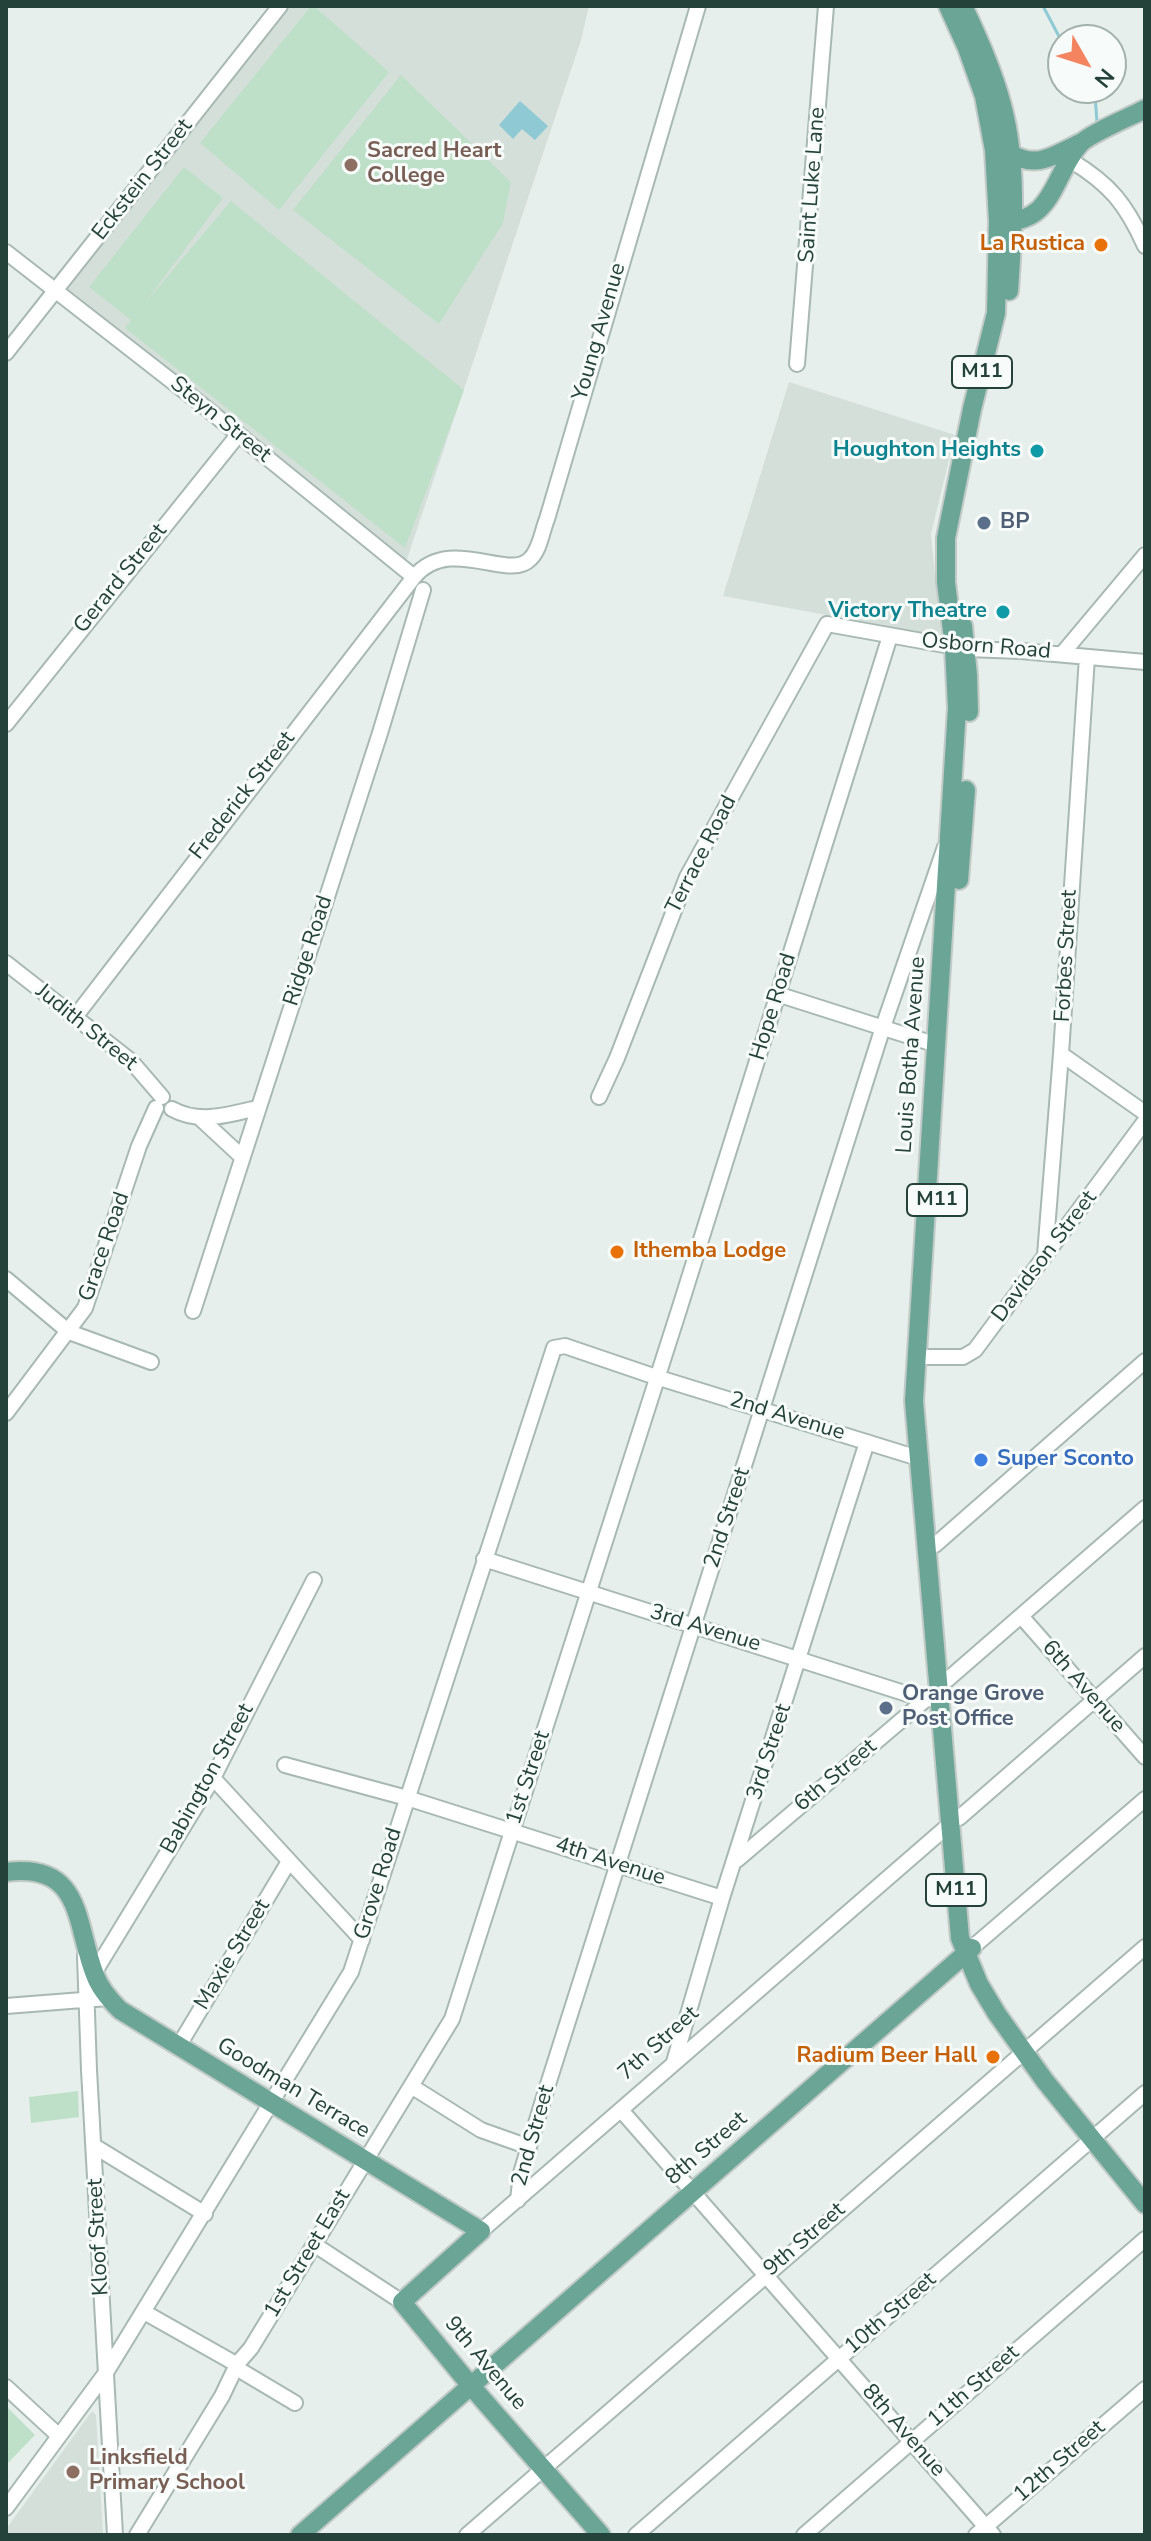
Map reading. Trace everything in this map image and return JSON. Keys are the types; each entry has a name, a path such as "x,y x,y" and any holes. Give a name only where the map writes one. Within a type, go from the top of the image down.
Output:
{"main road":[{"name":"Louis Botha Avenue","path":"948,6 984,96 1005,221 1009,290 1004,329 958,523 960,648 957,708 914,1385 937,1690 954,1821 960,1938 970,1950 986,1996 1096,2135 1145,2204"},
{"name":"Louis Botha Avenue","path":"963,6 999,94 1010,153 1005,221"},
{"path":"1010,153 1022,160 1035,161 1080,143 1145,109"},
{"path":"1005,221 1040,208 1080,143"},
{"name":"Louis Botha Avenue","path":"937,1690 935,1545 925,1405 926,1357 966,790 969,703 960,648"},
{"name":"Goodman Terrace","path":"6,1872 35,1871 56,1882 76,1905 94,1973 108,1998 128,2016 481,2231"},
{"name":"8th Street","path":"300,2535 970,1950"},
{"name":"Louis Botha Avenue","path":"1096,2135 1145,2187"},
{"name":"7th Street","path":"402,2302 481,2231"},
{"name":"9th Avenue","path":"402,2302 601,2535"}],"street":[{"name":"Eckstein Street","path":"6,353 280,6"},
{"name":"Young Avenue","path":"414,577 421,568 432,563 457,558 513,565 526,563 534,555 698,6"},
{"name":"Saint Luke Lane","path":"797,364 826,6"},
{"path":"1070,160 1105,182 1118,197 1145,246"},
{"name":"Steyn Street","path":"6,252 414,577"},
{"name":"Gerard Street","path":"6,724 238,435"},
{"path":"1062,654 1145,555"},
{"name":"Frederick Street","path":"75,1017 414,577"},
{"name":"Ridge Road","path":"193,1311 372,761 423,590"},
{"name":"Osborn Road","path":"827,624 960,648 1145,662"},
{"name":"Terrace Road","path":"599,1097 687,877 827,624"},
{"name":"Hope Road","path":"656,1377 890,636"},
{"name":"Forbes Street","path":"1045,1255 1087,657"},
{"name":"2nd Street","path":"518,2200 518,2187 529,2147 883,1027 929,887 949,838"},
{"name":"Judith Street","path":"6,963 131,1061 159,1102 169,1098 172,1109 182,1115 200,1118"},
{"path":"777,994 937,1045"},
{"path":"1061,1054 1145,1113"},
{"name":"Grace Road","path":"6,1413 69,1332 89,1299 139,1146 159,1102"},
{"path":"200,1118 257,1108"},
{"path":"200,1118 241,1156"},
{"name":"Davidson Street","path":"926,1357 963,1357 971,1354 1145,1121"},
{"path":"6,1279 69,1332 151,1362"},
{"name":"2nd Avenue","path":"554,1348 565,1346 918,1458"},
{"name":"Grove Road","path":"6,2508 105,2374 351,1972 554,1348"},
{"path":"935,1545 1145,1361"},
{"name":"1st Street","path":"365,2161 452,2019 656,1377"},
{"name":"3rd Street","path":"674,2062 722,1898 867,1442"},
{"name":"6th Street","path":"735,1861 1145,1508"},
{"name":"3rd Avenue","path":"484,1559 799,1659 937,1690"},
{"name":"Babington Street","path":"94,1973 213,1778 314,1580"},
{"name":"6th Avenue","path":"1021,1616 1145,1757"},
{"name":"7th Street","path":"481,2231 1145,1656"},
{"path":"285,1765 407,1798"},
{"path":"213,1778 362,1940"},
{"name":"4th Avenue","path":"407,1798 722,1898"},
{"name":"8th Street","path":"970,1950 1145,1799"},
{"name":"Maxie Street","path":"178,2047 288,1863"},
{"name":"Kloof Street","path":"85,1938 115,2535"},
{"name":"9th Street","path":"467,2535 1145,1947"},
{"path":"6,2006 108,1998"},
{"path":"411,2086 481,2130 529,2147"},
{"name":"10th Street","path":"636,2535 1145,2093"},
{"name":"8th Avenue","path":"621,2110 911,2441 985,2532"},
{"path":"94,2146 205,2214"},
{"name":"1st Street East","path":"137,2535 365,2161"},
{"name":"11th Street","path":"804,2535 1145,2239"},
{"name":"9th Avenue","path":"315,2245 402,2302"},
{"path":"144,2312 295,2403"},
{"path":"6,2387 59,2436"},
{"name":"12th Street","path":"985,2532 1145,2389"}],"shaded area":[{"name":"Sacred Heart College","path":"290,6 589,6 581,40 405,565 63,290"},
{"path":"789,382 955,435 931,534 941,636 723,596"},
{"name":"Linksfield Primary School","path":"92,2411 96,2415 103,2535 6,2535 6,2529"}],"green space":[{"path":"311,6 389,72 279,210 200,143"},
{"path":"401,75 511,182 503,223 439,324 293,210"},
{"path":"184,167 223,198 145,303 231,201 464,390 405,548 125,328 131,320 89,287"},
{"path":"78,2091 79,2117 31,2123 29,2097"},
{"path":"6,2406 35,2435 6,2465"}],"water":[{"path":"520,101 548,126 535,140 522,129 513,139 499,125"}],"waterway":[{"path":"1043,6 1052,24"},
{"path":"1096,104 1097,123"}],"place":[{"name":"Sacred Heart College","path":"351,165"},
{"name":"La Rustica","path":"1101,245"},
{"name":"Houghton Heights","path":"1037,451"},
{"name":"BP","path":"984,523"},
{"name":"Victory Theatre","path":"1003,612"},
{"name":"Ithemba Lodge","path":"617,1252"},
{"name":"Super Sconto","path":"981,1460"},
{"name":"Orange Grove Post Office","path":"886,1708"},
{"name":"Radium Beer Hall","path":"993,2057"},
{"name":"Linksfield Primary School","path":"73,2472"}]}
